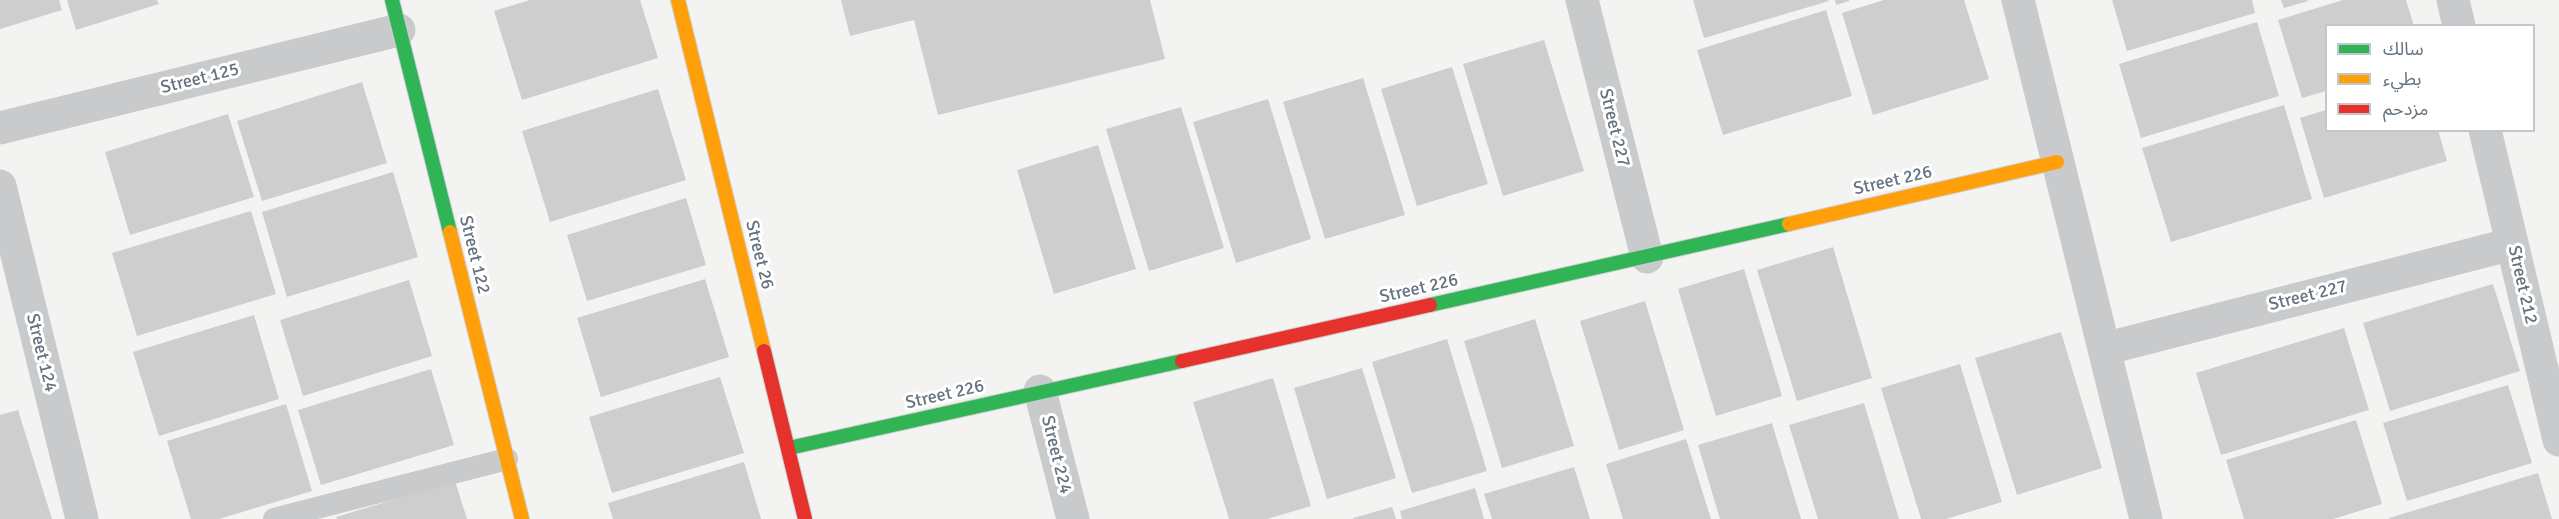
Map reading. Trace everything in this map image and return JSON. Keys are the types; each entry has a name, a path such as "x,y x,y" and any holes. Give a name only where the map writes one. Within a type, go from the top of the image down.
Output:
{"street":[{"name":"Street 26","path":"678,0 805,519"},
{"name":"Street 227","path":"1582,0 1647,256"},
{"path":"2018,0 2146,519"},
{"path":"2453,0 2459,24"},
{"name":"Street 125","path":"0,128 396,15"},
{"name":"Street 122","path":"396,15 522,519"},
{"name":"Street 212","path":"2485,132 2559,440"},
{"name":"Street 226","path":"789,448 2057,162"},
{"name":"Street 124","path":"0,186 82,519"},
{"name":"Street 227","path":"2104,349 2512,244"},
{"name":"Street 224","path":"1040,392 1072,519"}],"lane":[{"path":"274,519 507,459"}],"building":[{"path":"0,0 59,0 62,10 0,29"},
{"path":"67,0 157,0 159,4 76,30"},
{"path":"530,0 640,0 658,58 522,100 494,11"},
{"path":"841,0 1150,0 1165,59 938,115 914,20 850,36"},
{"path":"1693,0 1828,0 1829,1 1704,38"},
{"path":"1835,0 1849,0 1849,1 1836,5"},
{"path":"1884,0 1964,0 1989,79 1873,115 1842,13"},
{"path":"2112,0 2252,0 2255,13 2127,51"},
{"path":"2281,0 2308,0 2308,1 2284,8"},
{"path":"2343,0 2406,0 2413,24 2325,24 2325,91 2302,98 2278,20"},
{"path":"1826,10 1852,96 1723,135 1697,50"},
{"path":"2257,22 2279,96 2141,138 2119,64"},
{"path":"1544,40 1584,171 1503,196 1463,64"},
{"path":"1452,67 1488,184 1417,206 1381,89"},
{"path":"1363,78 1405,215 1325,239 1283,102"},
{"path":"362,82 387,163 262,201 237,121"},
{"path":"658,89 686,180 550,222 522,131"},
{"path":"1268,99 1311,239 1236,263 1193,122"},
{"path":"2284,105 2312,199 2171,242 2142,148"},
{"path":"1181,107 1224,248 1149,271 1106,129"},
{"path":"2325,110 2325,132 2439,132 2447,161 2324,198 2300,118"},
{"path":"228,114 254,197 130,235 105,152"},
{"path":"1098,145 1136,269 1054,294 1017,170"},
{"path":"393,172 418,257 287,297 262,212"},
{"path":"686,198 706,265 587,301 567,235"},
{"path":"251,211 276,294 137,336 112,253"},
{"path":"1833,247 1872,378 1797,401 1757,270"},
{"path":"1744,269 1782,396 1716,416 1678,289"},
{"path":"705,279 729,357 601,397 577,318"},
{"path":"409,280 432,356 303,396 280,320"},
{"path":"2493,284 2520,371 2390,411 2363,323"},
{"path":"1645,301 1684,430 1619,450 1580,321"},
{"path":"254,315 279,399 159,436 133,352"},
{"path":"1535,319 1574,446 1502,468 1464,341"},
{"path":"2344,328 2369,410 2221,455 2196,373"},
{"path":"2061,332 2102,468 2017,495 1975,358"},
{"path":"1447,339 1487,471 1412,493 1372,362"},
{"path":"1960,364 2002,502 1946,519 1921,519 1881,388"},
{"path":"1362,368 1396,478 1327,499 1294,388"},
{"path":"431,369 454,445 321,485 298,410"},
{"path":"720,377 744,453 612,493 589,417"},
{"path":"1273,378 1311,506 1267,519 1229,519 1193,402"},
{"path":"2508,385 2532,463 2407,501 2383,423"},
{"path":"1864,403 1899,519 1818,519 1789,425"},
{"path":"286,404 312,491 219,519 191,519 167,441"},
{"path":"18,410 52,519 0,519 0,415"},
{"path":"2356,420 2382,504 2333,519 2244,519 2226,460"},
{"path":"1772,423 1801,519 1720,519 1698,445"},
{"path":"1686,439 1711,519 1623,519 1606,464"},
{"path":"744,462 761,519 613,519 608,503"},
{"path":"1574,467 1590,519 1492,519 1484,494"},
{"path":"2538,473 2552,519 2389,519 2389,518"},
{"path":"455,481 467,519 337,519 336,517"},
{"path":"1475,488 1484,519 1402,519 1400,511"},
{"path":"1392,507 1396,519 1353,519 1353,518"}],"traffic: fast":[{"path":"392,0 450,232"},
{"path":"1430,305 1789,224"},
{"path":"789,448 1182,361"}],"traffic: slow":[{"path":"678,0 764,351"},
{"path":"1789,224 2057,162"},
{"path":"450,232 522,519"}],"traffic: jam":[{"path":"1182,361 1430,305"},
{"path":"764,351 805,519"}]}
